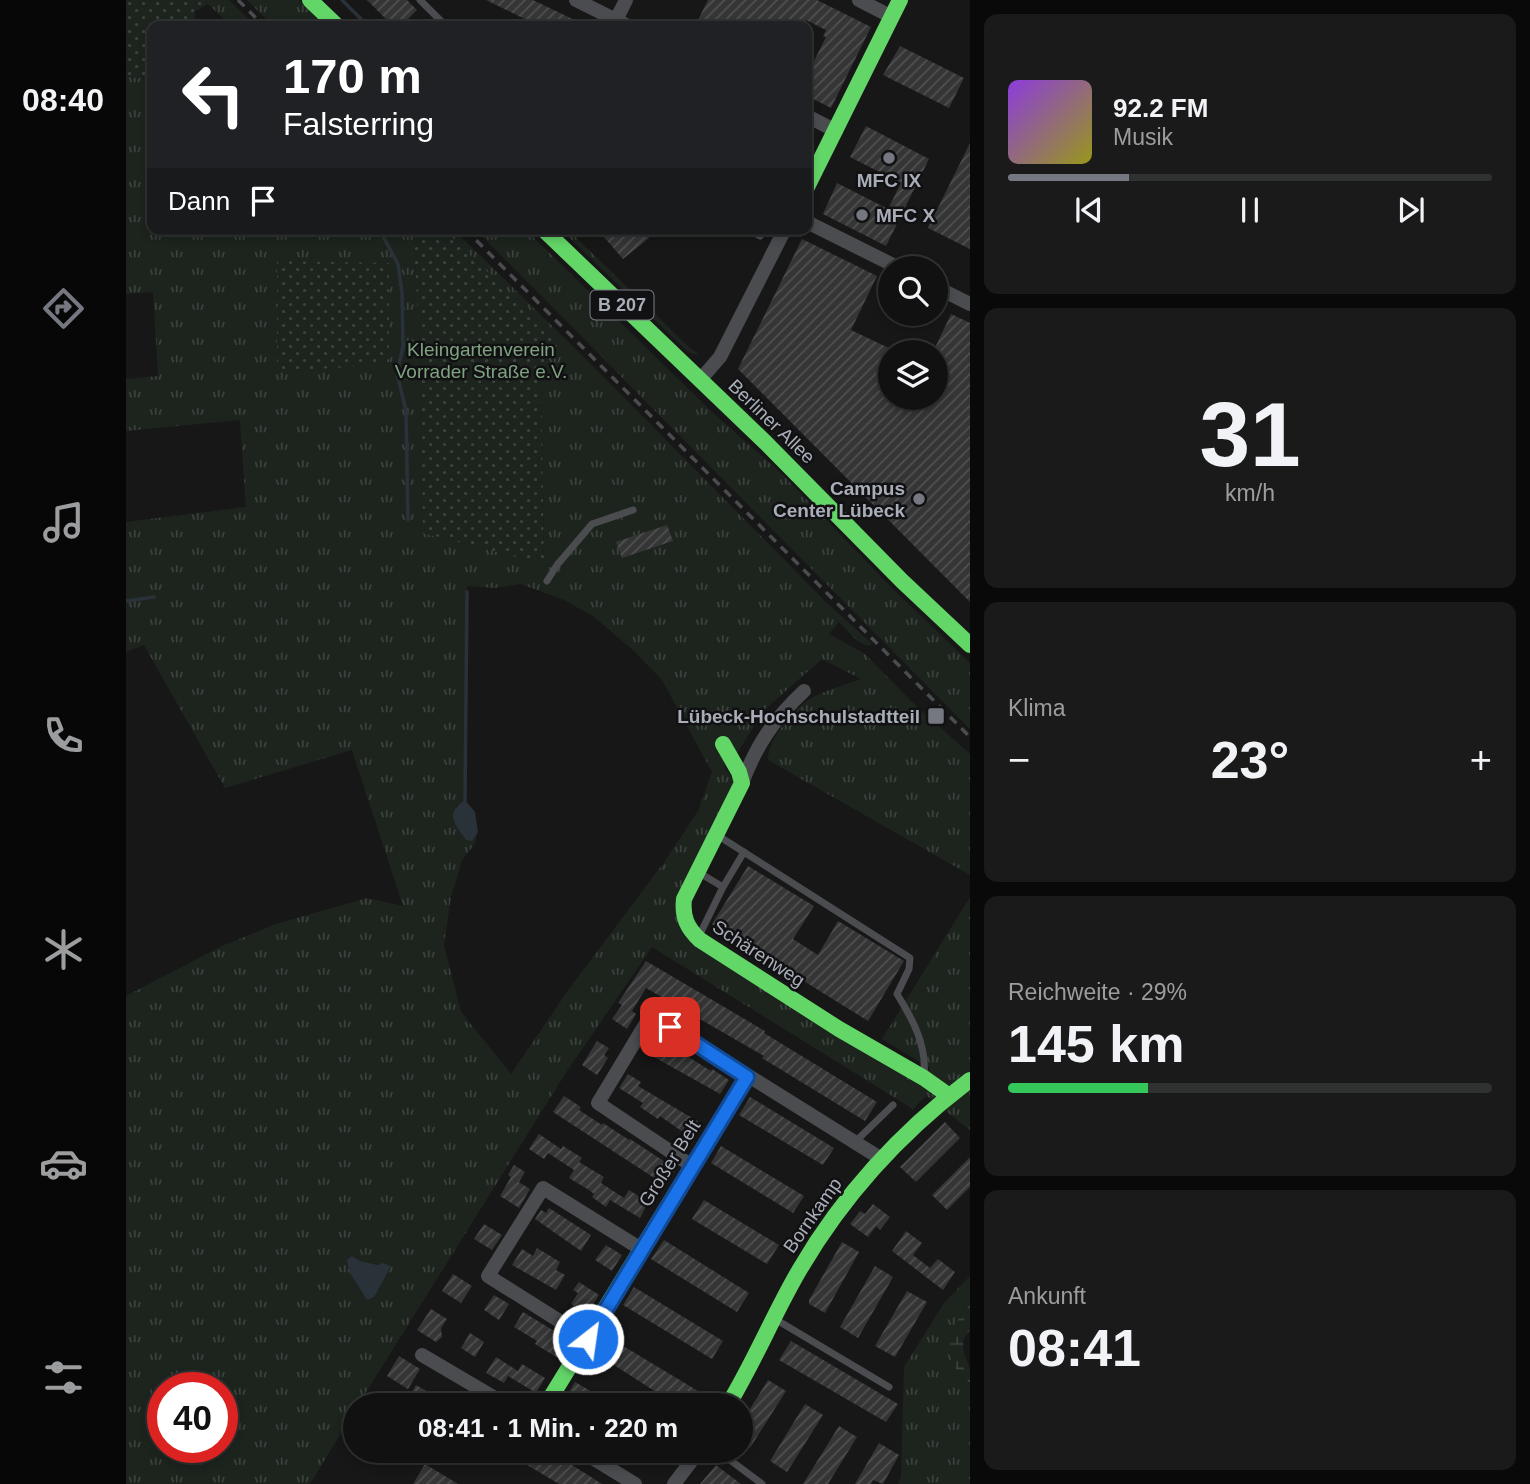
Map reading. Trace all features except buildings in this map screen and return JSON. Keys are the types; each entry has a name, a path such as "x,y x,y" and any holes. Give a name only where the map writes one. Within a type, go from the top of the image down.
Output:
{"street":[{"path":"310,0 332,21"},
{"path":"576,0 614,21"},
{"path":"620,21 626,0"},
{"path":"859,0 892,17"},
{"path":"812,177 900,0"},
{"path":"812,119 836,131"},
{"path":"812,224 878,258"},
{"name":"Berliner Allee","path":"549,235 766,443 902,581 970,645"},
{"path":"700,380 720,357 782,235"},
{"path":"948,293 970,304"},
{"path":"742,783 758,744 785,709 804,691"},
{"path":"723,744 739,772 742,783"},
{"name":"Schärenweg","path":"742,783 684,899 682,914 688,928 698,938 839,1029 924,1078 948,1095"},
{"path":"692,1166 598,1103 651,1015 880,1158"},
{"name":"Großer Belt","path":"554,1393 747,1077"},
{"name":"Bornkamp","path":"736,1393 799,1271 846,1199 904,1133 970,1080"},
{"path":"588,1339 488,1276 543,1188 641,1249"},
{"path":"422,1355 487,1393"},
{"path":"601,1463 635,1484"},
{"path":"674,1484 690,1463"}],"lane":[{"path":"420,0 441,21"},
{"path":"547,581 592,524 633,510"},
{"path":"716,834 910,958 909,969 897,994 917,1031 924,1054 924,1078"},
{"path":"698,938 744,852"},
{"path":"698,871 723,887"},
{"path":"855,1142 893,1105"},
{"path":"775,1319 889,1387"},
{"path":"734,1463 762,1484"}],"green space":[{"path":"126,0 204,0 208,4 195,11 195,21 147,21 147,78 126,77"},
{"path":"204,0 229,0 250,21 226,21"},
{"path":"247,0 299,0 321,21 268,21"},
{"path":"126,77 147,78 147,235 429,235 414,246 421,370 423,533 544,564 541,366 560,342 449,235 459,235 825,601 872,644 868,646 857,641 839,622 829,634 865,654 911,701 970,754 970,875 768,760 772,743 789,717 810,699 861,679 822,659 763,711 736,755 723,750 725,768 734,781 677,915 924,1078 930,1068 882,1039 970,897 970,1130 926,1096 913,1109 652,947 565,1074 366,1393 343,1393 343,1430 310,1484 126,1484 126,996 222,946 276,924 367,898 403,906 352,750 225,788 144,645 126,652 126,522 246,507 240,420 126,431 126,379 158,376 153,292 126,294","holes":["521,584 564,600 593,616 634,651 662,680 712,772 698,811 665,861 567,992 511,1074 461,1012 444,945 451,897 462,860 474,845 478,832 472,841 466,839 462,834 456,806 465,800 467,586 494,588","352,1256 360,1261 390,1267 374,1296 367,1300 350,1273"]},
{"name":"Kleingartenverein Vorrader Straße e.V.","path":"429,235 449,235 560,342 541,366 544,564 423,533 421,370 414,246"},
{"path":"481,235 531,235 712,412 779,471 894,590 970,663 970,729"},
{"path":"566,235 573,235 698,353 688,352"},
{"name":"Kleingartenverein Vorrader Straße e.V.","path":"277,261 389,263 389,364 277,372"},
{"path":"970,1276 970,1299 967,1300 947,1345 958,1374 970,1388 970,1484 898,1484 901,1477 904,1367 944,1303"},
{"path":"970,1299 970,1330 963,1340 964,1354 970,1368 970,1388 958,1374 947,1345 967,1300"}],"shaded area":[{"path":"465,800 475,812 478,832 472,841 466,840 453,815"},
{"path":"352,1256 360,1261 391,1266 374,1297 367,1300 350,1273 347,1260"}],"waterway":[{"path":"342,0 363,21"},
{"path":"382,235 398,264 402,293 403,347 397,373 406,411 408,520"},
{"path":"465,800 467,592"},
{"path":"126,601 154,597"}],"railway":[{"path":"238,0 259,21"},
{"path":"471,235 970,737"}],"traffic: fast":[{"path":"310,0 332,21"},
{"path":"812,177 900,0"},
{"path":"549,235 766,443 902,581 970,645"},
{"path":"723,744 739,772 742,783 684,899 685,917 692,931 700,940 948,1095"},
{"path":"553,1393 747,1077"},
{"path":"735,1393 791,1286 835,1215 897,1143 970,1080"}],"place":[{"name":"MFC IX","path":"889,158"},
{"name":"MFC X","path":"862,215"},
{"name":"Campus Center Lübeck","path":"919,499"},
{"name":"Lübeck-Hochschulstadtteil","path":"936,716"}],"route":[{"path":"588,1339 747,1077 670,1027"}]}
